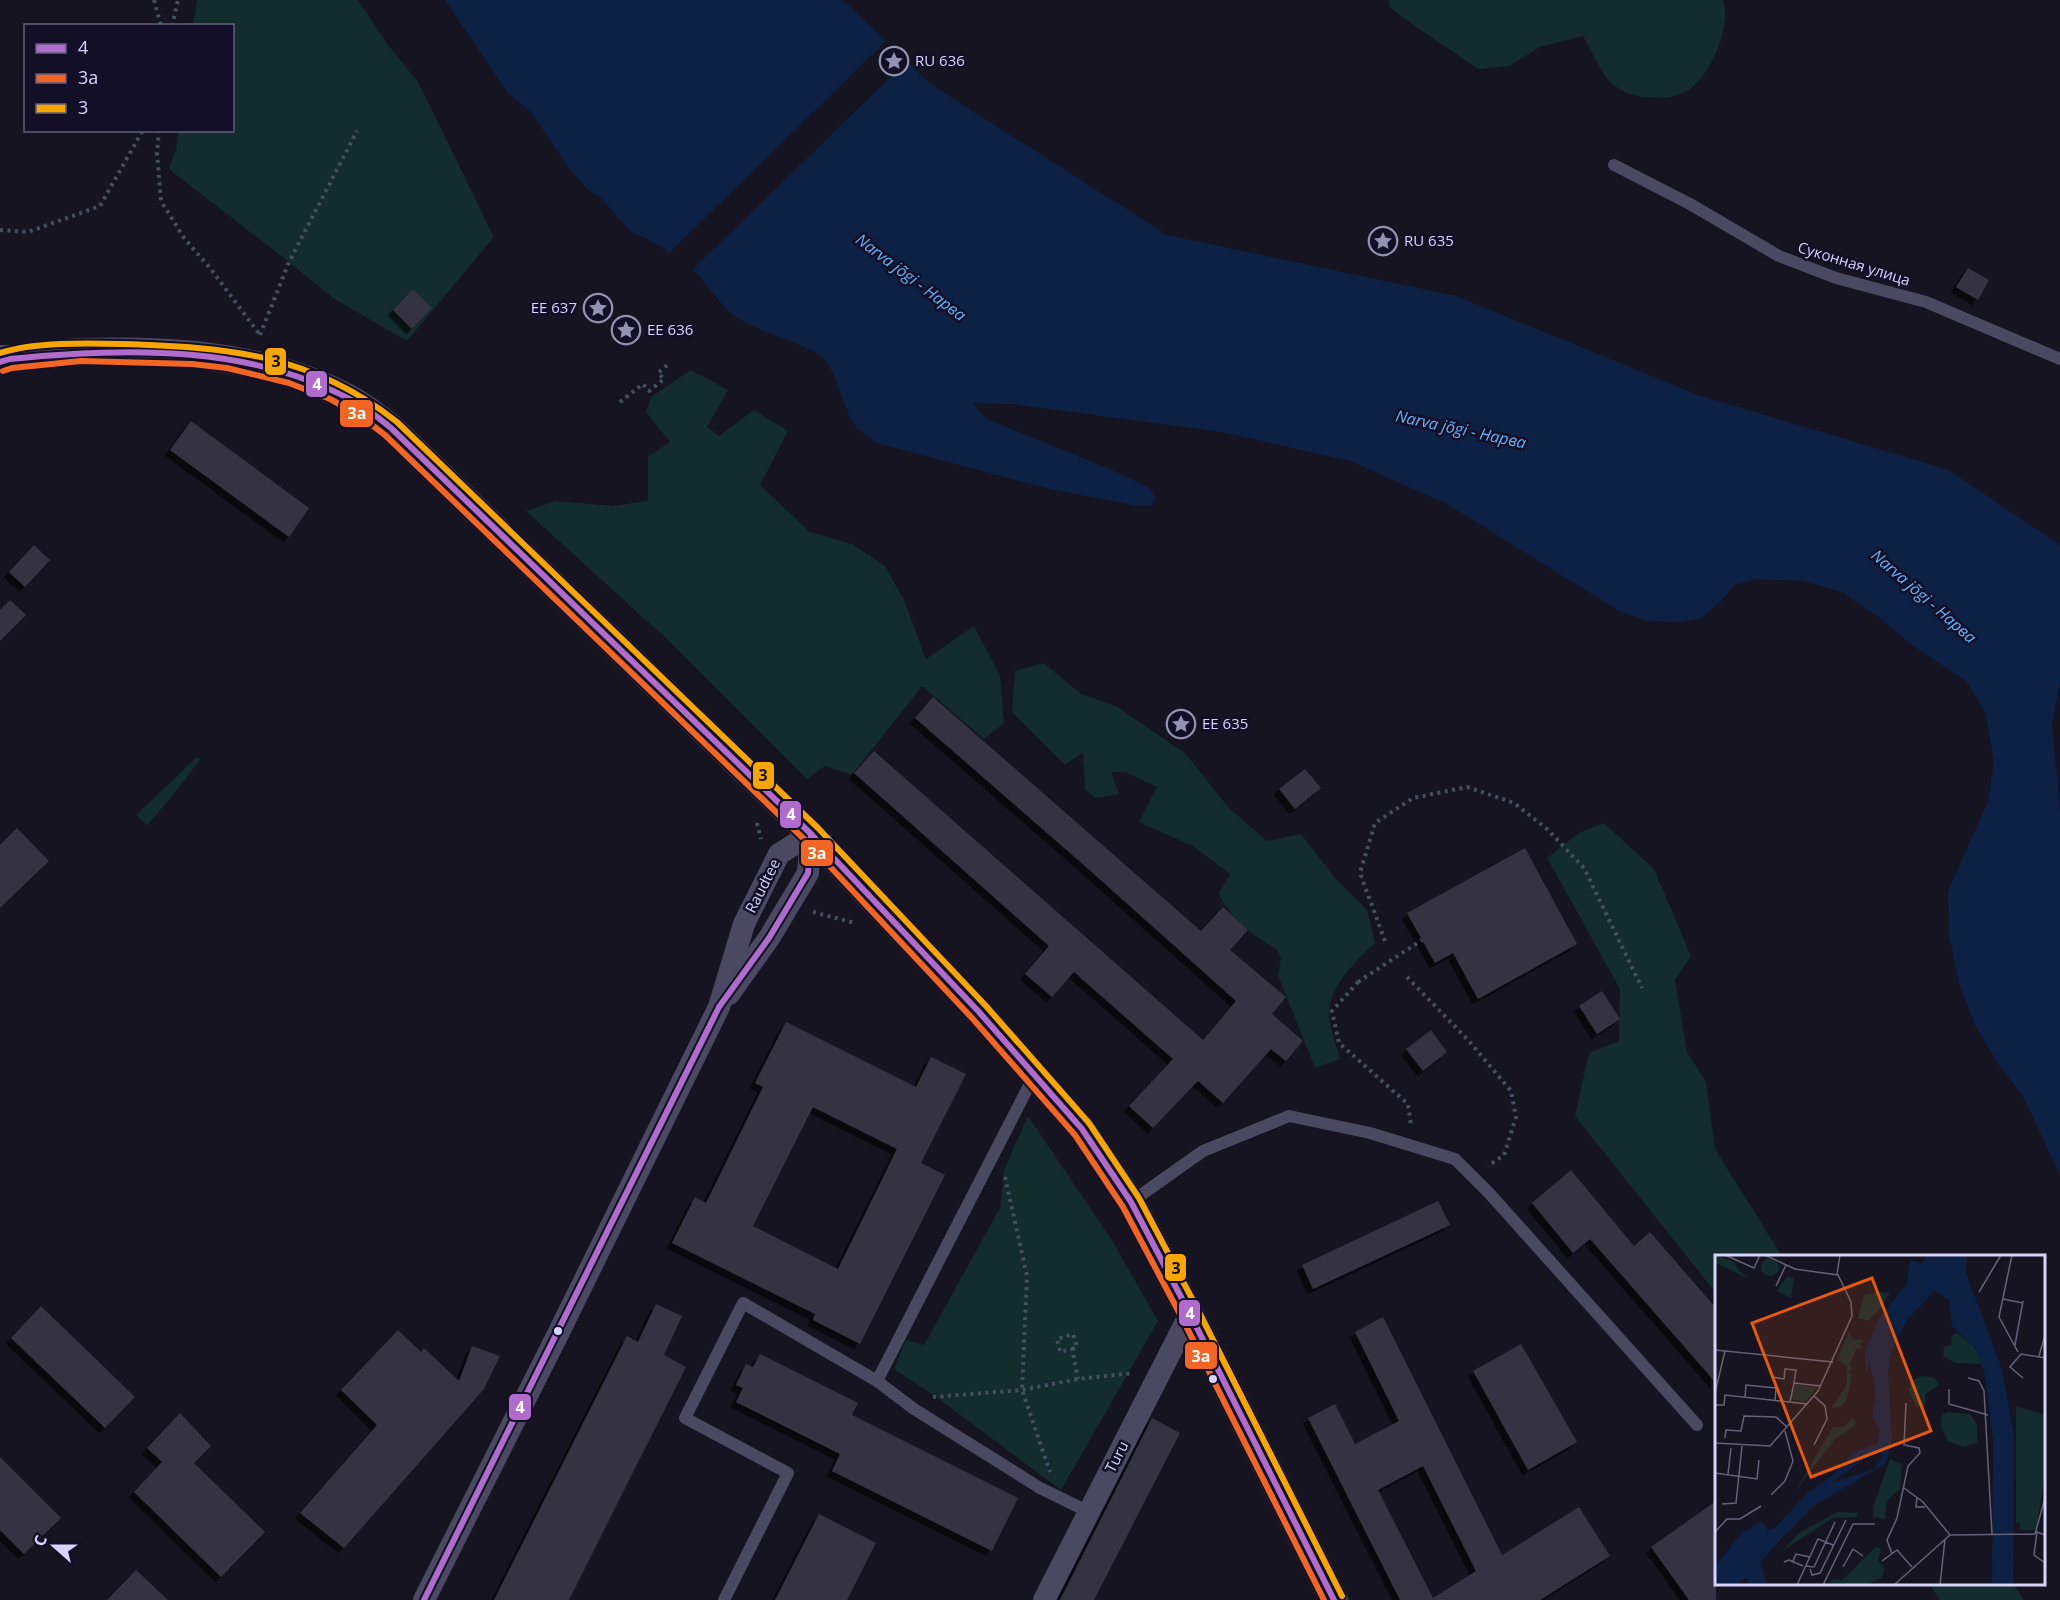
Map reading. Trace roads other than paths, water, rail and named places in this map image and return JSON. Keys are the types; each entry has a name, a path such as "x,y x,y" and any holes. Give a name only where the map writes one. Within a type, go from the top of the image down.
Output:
{"street":[{"path":"3,360 81,352 193,355 229,359 292,374 334,391 364,407 392,428 811,834 979,1012 1082,1129 1131,1202 1334,1600"},
{"name":"Raudtee","path":"424,1600 719,1007 769,938 808,873 811,834"},
{"name":"Raudtee","path":"719,1007 744,924 779,854 811,834"},
{"name":"Turu","path":"1044,1600 1190,1314"}],"lane":[{"name":"Суконная улица","path":"1614,165 1690,204 1779,256 1836,278 1926,302 2060,359"},
{"path":"877,1381 1035,1075"},
{"path":"1131,1202 1203,1151 1289,1116 1370,1133 1455,1159 1697,1425"},
{"path":"724,1600 788,1473 685,1418 743,1303 877,1381 914,1409 1040,1488 1089,1512"}],"water":[{"name":"Narva jõgi - Нарва","path":"445,0 843,0 932,85 1167,235 1456,296 1698,395 1949,470 2060,545 2060,682 2052,724 2060,812 2060,1175 2024,1098 1999,1065 1976,1027 1959,983 1949,935 1948,891 1988,801 1994,763 1986,714 1967,682 1912,645 1880,618 1842,592 1803,581 1755,579 1735,585 1700,619 1679,622 1648,621 1619,611 1447,504 1350,461 1222,432 1013,404 973,403 987,419 1148,487 1156,498 1151,506 1139,506 1054,490 877,443 857,429 849,415 833,373 821,355 768,333 728,311 687,265 648,239 632,233 601,198 587,189 569,168 530,111 507,92"}],"place":[{"name":"RU 636","path":"894,61"},
{"name":"RU 635","path":"1383,241"},
{"name":"EE 637","path":"598,308"},
{"name":"EE 636","path":"626,330"},
{"name":"EE 635","path":"1181,724"}]}
